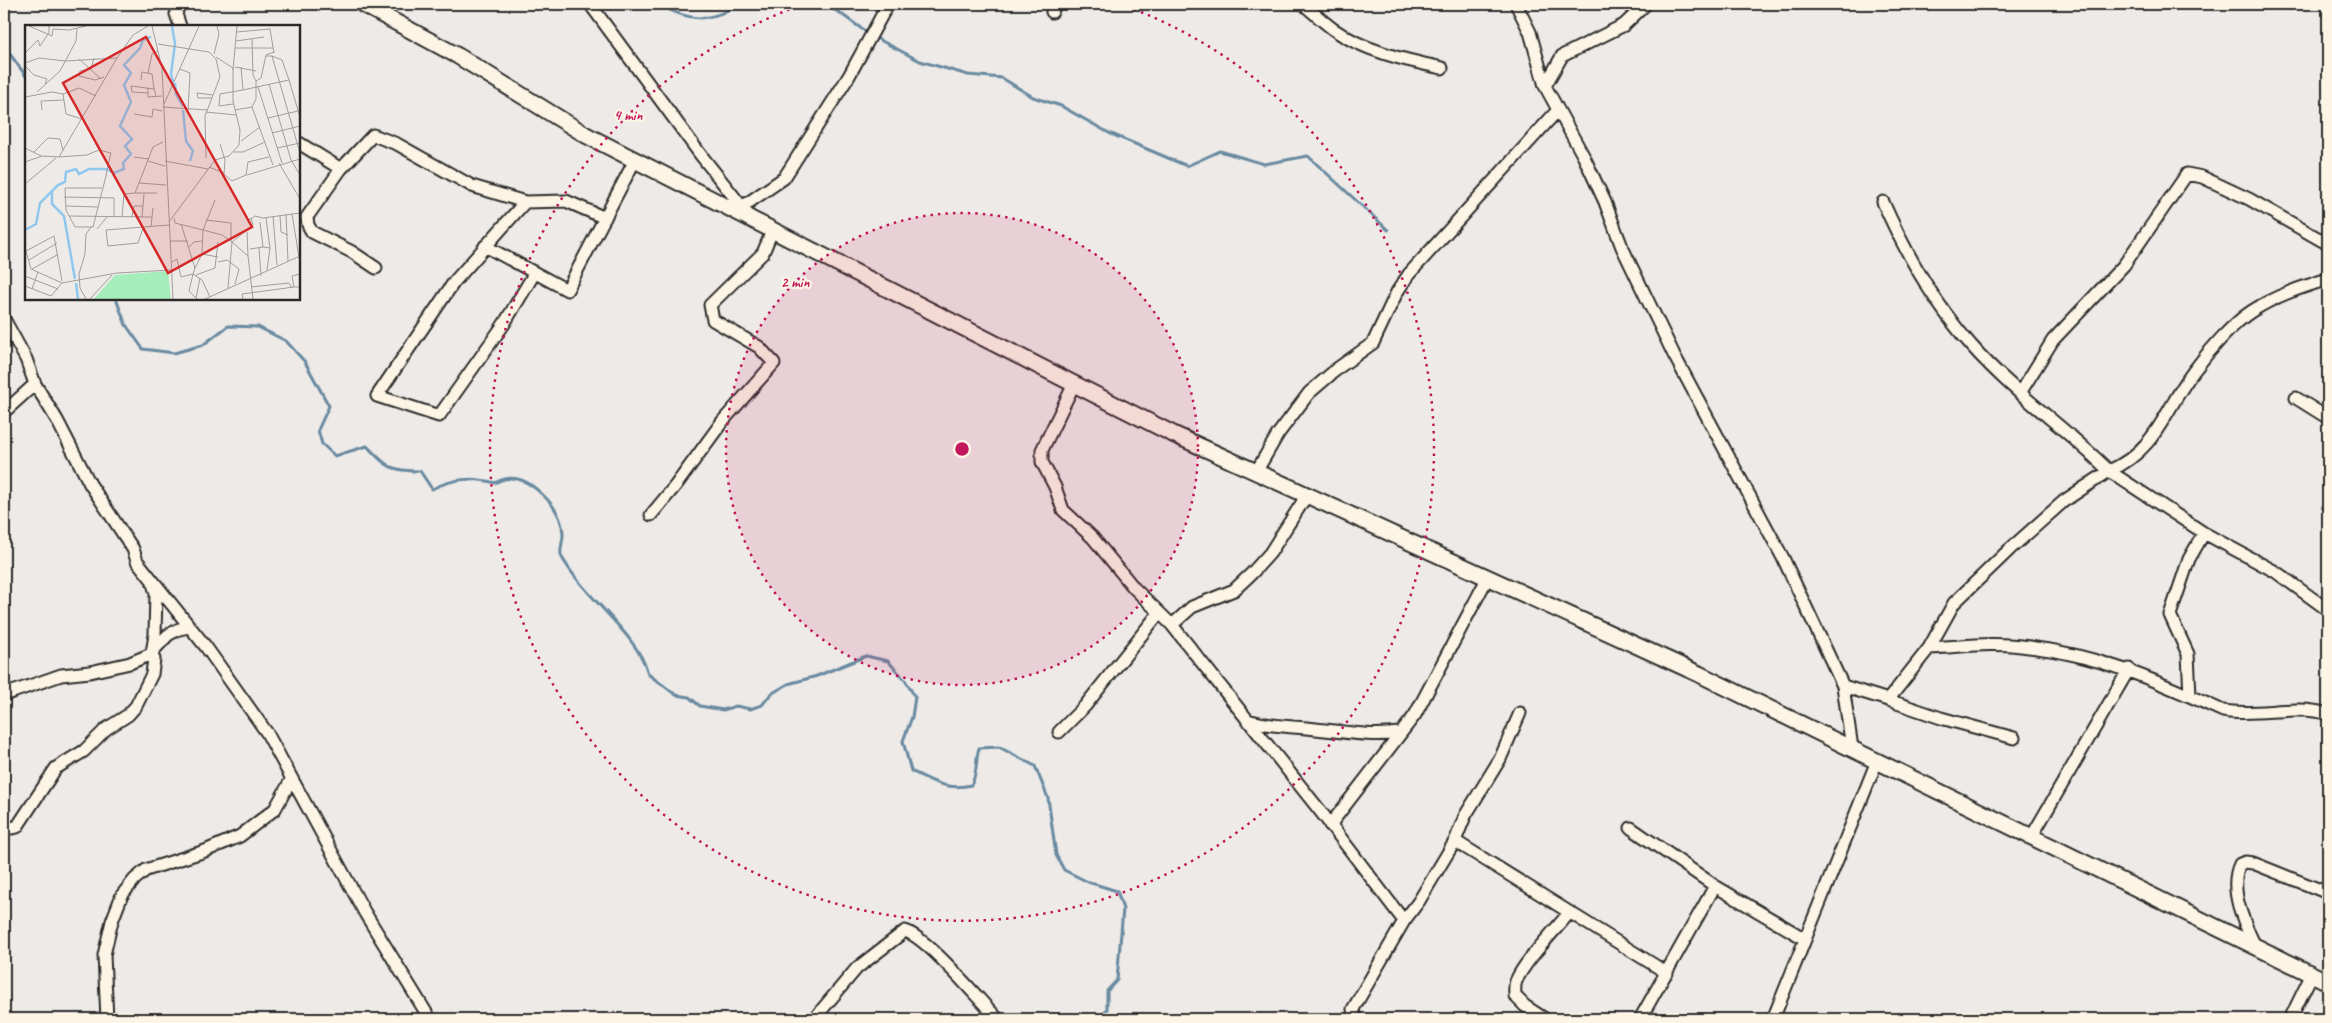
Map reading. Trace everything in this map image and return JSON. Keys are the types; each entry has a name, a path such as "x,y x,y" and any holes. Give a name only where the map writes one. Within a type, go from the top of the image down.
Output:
{"main road":[{"path":"362,4 458,56 586,135 1074,384 1256,472 1700,674 2328,982"}],"street":[{"path":"179,4 176,14 180,25"},
{"path":"590,4 700,154 754,222"},
{"path":"742,207 784,178 849,76 888,4"},
{"path":"1304,4 1333,29 1360,44 1412,62 1442,68"},
{"path":"1516,4 1530,32 1545,86 1605,202 1622,247 1674,355 1783,558 1844,686 1852,748"},
{"path":"1545,86 1562,56 1624,25 1646,4"},
{"path":"1256,472 1278,434 1309,393 1338,368 1373,343 1397,292 1409,274 1558,110"},
{"path":"376,268 352,252 312,232 308,225 307,217 341,169 373,135 397,144 472,186 525,202 566,202 605,218"},
{"path":"300,144 341,169"},
{"path":"485,246 534,274 568,290 635,160"},
{"path":"2020,393 2053,340 2124,265 2187,174 2202,177 2249,199 2328,244"},
{"path":"525,202 454,282 377,396 439,416 504,324 534,274"},
{"path":"1883,202 1922,280 1940,307 1972,346 2020,393 2109,471 2204,533 2276,572 2328,609"},
{"path":"651,515 676,485 722,422 774,363 759,347 713,320 710,305 763,253 772,231"},
{"path":"1888,700 1929,648 1954,602 2064,501 2109,471 2128,461 2144,447 2163,424 2193,372 2249,313 2303,287 2328,278"},
{"path":"4,319 26,359 35,384 57,420 90,484 133,548 137,561 189,627 267,733 290,780 299,791 365,913 430,1019"},
{"path":"4,412 35,384"},
{"path":"1074,384 1042,450 1042,462 1055,487 1063,510 1093,538 1134,588 1172,625 1404,921"},
{"path":"2296,398 2328,418"},
{"path":"1172,625 1192,607 1234,590 1252,574 1270,554 1307,495"},
{"path":"2190,696 2188,654 2170,616 2189,559 2204,533"},
{"path":"1330,825 1415,715 1488,577"},
{"path":"4,824 11,828 17,827 56,768 84,751 106,729 128,715 136,706 152,674 154,659 152,653 156,635 156,593 152,581"},
{"path":"1059,732 1085,706 1159,613"},
{"path":"4,684 4,694 61,675 90,672 130,663 152,653 168,635 179,629 189,627"},
{"path":"1929,648 1976,644 2021,646 2078,655 2129,669 2223,711 2237,713 2312,710 2328,714"},
{"path":"2032,836 2129,669"},
{"path":"1844,686 1942,718 2014,738"},
{"path":"1356,1019 1353,1009 1404,921 1419,901 1455,841 1465,816 1500,760 1520,713"},
{"path":"1247,720 1263,725 1315,728 1353,735 1377,736 1400,733"},
{"path":"1773,1019 1877,761"},
{"path":"107,1019 104,955 112,921 122,896 135,879 146,870 205,851 240,836 276,808 290,780"},
{"path":"1631,828 1715,886 1805,940"},
{"path":"1455,841 1667,974"},
{"path":"2255,946 2247,929 2235,882 2240,864 2245,862 2252,863 2328,893"},
{"path":"1640,1019 1715,886"},
{"path":"1545,1019 1525,1006 1515,996 1514,986 1569,913"},
{"path":"814,1019 858,968 905,931 916,936 938,956 998,1019"},
{"path":"2290,1019 2312,974"}],"waterway":[{"path":"4,15 7,4"},
{"path":"657,4 680,14 699,18 718,15 741,4"},
{"path":"820,4 837,11 869,34"},
{"path":"4,30 4,46 25,75"},
{"path":"876,38 920,61 968,75 1002,78 1033,97 1061,106 1109,133 1187,166 1220,151 1264,164 1308,156 1388,230"},
{"path":"116,300 126,325 143,349 174,353 203,345 228,326 258,327 286,341 305,362 329,406 318,430 322,444 335,456 367,446 380,459 395,469 420,471 432,489 456,481 471,479 495,483 509,478 522,480 534,487 549,501 560,519 563,530 561,556 568,567 577,580 635,646 648,674 676,695 689,697 700,706 723,710 736,706 750,709 762,705 771,694 788,684 817,676 866,656 888,661 905,680 915,697 912,717 903,741 911,771 947,786 963,787 971,785 975,776 979,748 999,747 1035,766 1048,798 1056,855 1064,870 1088,882 1117,891 1123,909 1117,980 1107,991 1107,1010 1099,1019"}]}
